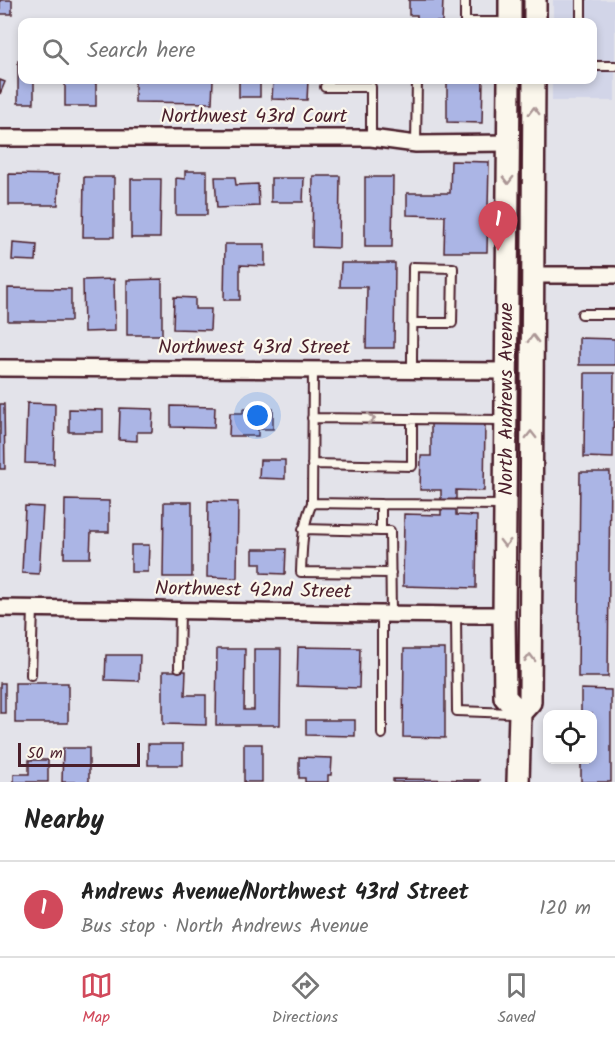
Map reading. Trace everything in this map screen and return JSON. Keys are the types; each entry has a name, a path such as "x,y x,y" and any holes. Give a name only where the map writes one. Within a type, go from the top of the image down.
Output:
{"main road":[{"path":"510,0 510,18"},
{"path":"535,0 535,18"},
{"name":"North Andrews Avenue","path":"509,84 504,615 506,697 520,713"},
{"name":"North Andrews Avenue","path":"518,782 520,713 530,702 534,84"},
{"path":"507,371 515,377 531,397"}],"street":[{"name":"Northwest 43rd Court","path":"0,138 371,138 416,144 508,142"},
{"path":"534,275 615,275"},
{"name":"Northwest 43rd Street","path":"0,368 507,371"},
{"name":"Northwest 42nd Street","path":"0,608 504,615"}],"lane":[{"path":"465,0 465,18"},
{"path":"581,0 581,18"},
{"path":"597,66 615,66"},
{"path":"416,144 417,84"},
{"path":"325,87 371,87 371,138"},
{"path":"412,370 413,267 453,268 452,323 413,323"},
{"path":"582,314 615,314"},
{"path":"313,370 312,503 303,529 301,572 391,573"},
{"path":"312,418 507,420"},
{"path":"312,464 412,466 412,419"},
{"path":"312,503 506,506"},
{"path":"381,504 381,531"},
{"path":"303,529 390,531 391,573 386,615 382,734"},
{"path":"31,675 33,609"},
{"path":"179,667 180,609"},
{"path":"456,615 457,711 520,713"}],"shaded area":[{"path":"553,0 615,0 615,101 552,101 552,84 597,84 597,18 553,18"}],"building":[{"path":"0,0 12,0 12,14 0,14"},
{"path":"409,0 443,0 442,18 417,18 417,15 409,15"},
{"path":"0,80 5,82 0,94"},
{"path":"18,84 34,84 34,103 18,103"},
{"path":"65,84 96,84 96,106 65,106"},
{"path":"135,84 213,84 212,103 135,102"},
{"path":"239,84 260,84 260,97 239,97"},
{"path":"273,84 308,84 307,100 272,99"},
{"path":"447,84 483,84 482,123 447,122"},
{"path":"451,161 489,162 487,252 444,252 445,216 407,215 407,193 450,193"},
{"path":"185,171 207,171 207,215 176,215 176,178 185,179"},
{"path":"9,174 59,175 58,205 9,205"},
{"path":"313,176 340,176 339,248 312,247"},
{"path":"84,177 114,177 114,237 83,237"},
{"path":"215,177 235,177 236,185 258,184 259,206 217,208"},
{"path":"365,177 393,177 392,247 365,247"},
{"path":"271,178 304,178 303,202 271,202"},
{"path":"131,179 161,179 160,238 131,238"},
{"path":"13,243 37,245 36,261 12,260"},
{"path":"225,244 265,244 265,266 240,265 240,300 224,300"},
{"path":"341,263 395,263 394,348 366,348 367,287 340,287"},
{"path":"114,279 115,331 84,332 83,280"},
{"path":"162,279 162,335 127,335 127,280"},
{"path":"8,288 71,289 71,321 8,321"},
{"path":"174,297 195,298 195,309 211,309 210,330 173,329"},
{"path":"579,338 615,339 615,365 579,365"},
{"path":"585,373 614,373 613,458 584,457"},
{"path":"27,403 55,404 54,464 25,463"},
{"path":"0,404 4,404 5,469 0,469"},
{"path":"171,406 215,407 214,428 171,427"},
{"path":"120,408 153,409 152,432 137,432 137,441 119,440"},
{"path":"69,409 103,410 103,432 69,432"},
{"path":"243,409 273,409 273,429 258,429 258,436 229,436 230,413 243,413"},
{"path":"431,422 485,423 484,491 456,490 456,515 477,516 476,588 403,586 404,514 441,515 441,490 420,490 421,456 431,456"},
{"path":"260,460 285,460 285,479 259,478"},
{"path":"580,472 610,472 608,677 578,677"},
{"path":"65,500 109,501 109,532 91,532 90,558 64,558"},
{"path":"208,501 238,502 237,578 207,577"},
{"path":"164,502 192,502 192,577 163,577"},
{"path":"25,506 43,507 39,574 22,573"},
{"path":"131,545 149,545 148,572 131,572"},
{"path":"253,549 286,549 285,574 261,573 261,563 253,563"},
{"path":"298,647 360,648 359,688 297,686"},
{"path":"217,649 245,649 244,710 254,710 254,649 281,649 280,725 216,725"},
{"path":"404,649 445,649 445,738 403,737"},
{"path":"106,655 140,655 139,681 105,680"},
{"path":"163,671 186,671 185,695 206,695 206,725 163,724"},
{"path":"0,683 5,683 5,713 0,713"},
{"path":"15,683 68,683 68,723 15,723"},
{"path":"581,689 611,690 611,782 581,782 581,764 597,764 597,710 581,710"},
{"path":"306,720 355,720 355,736 306,735"},
{"path":"148,744 183,744 183,765 148,765"},
{"path":"244,744 262,744 262,782 244,782"},
{"path":"63,748 89,748 89,782 62,782"},
{"path":"299,757 332,758 331,775 328,775 328,782 305,782 305,778 299,778"},
{"path":"29,760 48,760 48,782 14,782 14,774 29,774"},
{"path":"393,779 480,780 479,782 393,782"}],"place":[{"name":"Andrews Avenue/Northwest 43rd Street","path":"498,251"}]}
